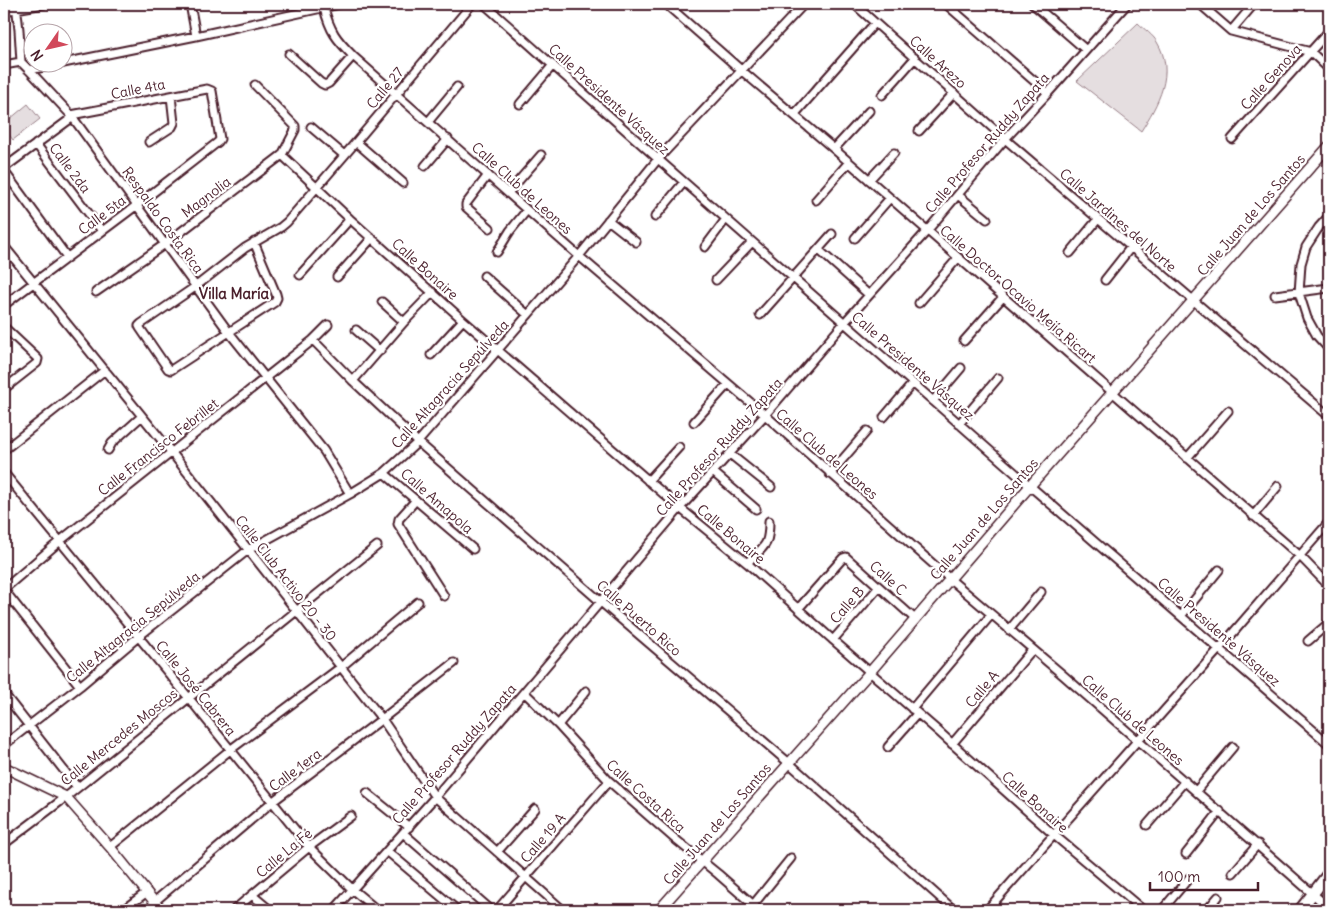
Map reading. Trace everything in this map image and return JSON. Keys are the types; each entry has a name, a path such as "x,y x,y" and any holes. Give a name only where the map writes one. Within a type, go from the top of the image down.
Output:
{"main road":[{"path":"1300,910 1329,873"}],"street":[{"path":"4,11 17,6 44,4"},
{"path":"190,4 196,36"},
{"path":"72,61 340,4"},
{"name":"Calle 27","path":"228,332 170,370 139,326 195,287 254,242 287,222 472,4"},
{"name":"Calle Presidente Vásquez","path":"484,4 1030,486 1329,744"},
{"name":"Calle Doctor Ocavio Mejía Ricart","path":"666,4 1300,556 1329,586"},
{"name":"Calle Altagracia Sepúlveda","path":"4,744 80,686 138,637 248,550 350,494 384,473 418,442 579,256 658,159 804,4"},
{"name":"Calle Arezo","path":"854,4 1006,139"},
{"path":"946,4 1048,93"},
{"path":"1033,4 1086,50"},
{"path":"1200,4 1231,30 1310,52 1329,69"},
{"path":"1231,30 1254,4"},
{"name":"Calle Profesor Ruddy Zapata","path":"334,910 435,798 680,508 927,231 1086,50 1123,5"},
{"path":"4,65 21,62 17,6"},
{"name":"Calle Club de Leones","path":"324,8 331,31 340,44 353,56 579,256 991,615 1258,844 1325,905"},
{"path":"794,115 875,23"},
{"name":"Calle Genova","path":"1232,139 1329,31"},
{"path":"288,54 321,83 325,84 329,83 353,56"},
{"path":"882,95 915,58"},
{"path":"520,104 552,65"},
{"name":"Respaldo Costa Rica","path":"31,72 72,116 228,332 324,451 350,494"},
{"path":"255,85 295,126 295,130 282,155"},
{"path":"428,122 458,87"},
{"name":"Calle 4ta","path":"72,116 207,89 210,90"},
{"name":"Calle 5ta","path":"4,304 218,142 220,139 212,91 210,90"},
{"path":"919,131 954,93"},
{"path":"149,142 174,123 171,96"},
{"path":"834,149 869,111"},
{"path":"67,257 4,168 72,116"},
{"path":"311,127 344,155"},
{"path":"425,166 448,139"},
{"name":"Calle Jardines del Norte","path":"1006,139 1329,416"},
{"path":"356,142 403,182"},
{"name":"Calle 2da","path":"36,144 102,231"},
{"name":"Calle Juan de Los Santos","path":"661,910 1329,146"},
{"path":"869,180 894,153"},
{"name":"Calle Bonaire","path":"282,155 463,320 648,481 748,563 1054,835 1143,910"},
{"name":"Magnolia","path":"96,292 165,244 282,155"},
{"path":"508,193 541,155"},
{"path":"816,200 849,162"},
{"path":"488,175 466,204 466,207 490,228"},
{"path":"655,217 684,182"},
{"path":"958,195 986,219"},
{"path":"855,238 890,198"},
{"path":"497,252 510,231 527,210"},
{"path":"1329,216 1306,247 1301,264 1299,292 1307,318 1317,336 1329,349"},
{"path":"300,275 350,219"},
{"path":"705,247 726,219"},
{"path":"1070,253 1098,219"},
{"path":"608,220 636,242"},
{"path":"760,316 832,234"},
{"path":"337,277 372,238"},
{"path":"228,332 275,302 277,298 254,242"},
{"path":"716,280 752,242"},
{"name":"Calle Club Activo 20 - 30","path":"4,246 172,453 382,719 435,798 563,910"},
{"path":"1105,280 1131,248"},
{"path":"819,250 869,295"},
{"path":"919,303 958,258"},
{"path":"484,276 528,315"},
{"path":"1275,295 1329,288"},
{"path":"353,381 404,322 433,292"},
{"path":"964,341 1003,297"},
{"path":"382,302 404,322"},
{"path":"431,355 463,320"},
{"path":"4,326 38,360 4,389"},
{"name":"Calle Francisco Febrillet","path":"4,589 60,541 265,379 328,326"},
{"path":"356,330 380,350"},
{"name":"Calle Puerto Rico","path":"313,340 353,381 418,442 789,763 954,910"},
{"path":"933,401 961,368"},
{"path":"4,450 105,370"},
{"path":"960,424 998,378"},
{"path":"884,417 913,383"},
{"path":"694,422 728,384"},
{"path":"1187,458 1228,411"},
{"path":"108,450 112,443 142,416"},
{"path":"830,474 867,431"},
{"path":"648,481 679,447"},
{"path":"730,454 772,487"},
{"path":"713,472 756,509"},
{"name":"Calle José Cabrera","path":"4,473 308,847 377,910"},
{"name":"Calle Amapola","path":"384,473 473,549"},
{"path":"1253,516 1278,486"},
{"path":"416,500 399,519 398,524 444,596"},
{"path":"748,563 767,543 769,520"},
{"path":"987,910 1329,522"},
{"name":"Calle Mercedes Moscos","path":"4,844 66,797 377,546"},
{"name":"Calle C","path":"798,609 844,557 915,619"},
{"path":"1181,616 1219,570"},
{"name":"Calle B","path":"833,640 879,587"},
{"path":"4,589 80,686"},
{"path":"1009,630 1041,592"},
{"path":"110,847 230,750 341,667 418,602"},
{"path":"888,747 991,615"},
{"path":"1308,640 1329,623"},
{"name":"Calle A","path":"952,744 1032,650"},
{"name":"Calle 1era","path":"154,902 272,802 454,663"},
{"path":"558,726 586,690"},
{"name":"Calle Costa Rica","path":"524,692 609,782 759,910"},
{"path":"4,694 77,787"},
{"path":"1196,791 1233,747"},
{"path":"4,767 66,797 162,910"},
{"path":"1146,825 1185,781"},
{"name":"Calle 19 A","path":"497,910 609,782"},
{"path":"367,792 409,827"},
{"path":"497,852 536,808"},
{"path":"1186,854 1220,811"},
{"name":"Calle La Fé","path":"234,910 308,847 351,816"},
{"path":"403,833 492,910"},
{"path":"1233,873 1258,844"},
{"path":"387,852 458,910"},
{"path":"753,904 791,858"},
{"path":"1162,910 1189,878"},
{"path":"123,910 147,892"},
{"path":"252,895 270,910"},
{"path":"1207,910 1218,897"}],"shaded area":[{"path":"1138,23 1157,42 1165,65 1165,77 1159,99 1141,131 1077,81"},
{"path":"28,104 40,119 13,140 4,128 4,124"}],"district":[{"name":"Villa María","path":"234,294"}]}
